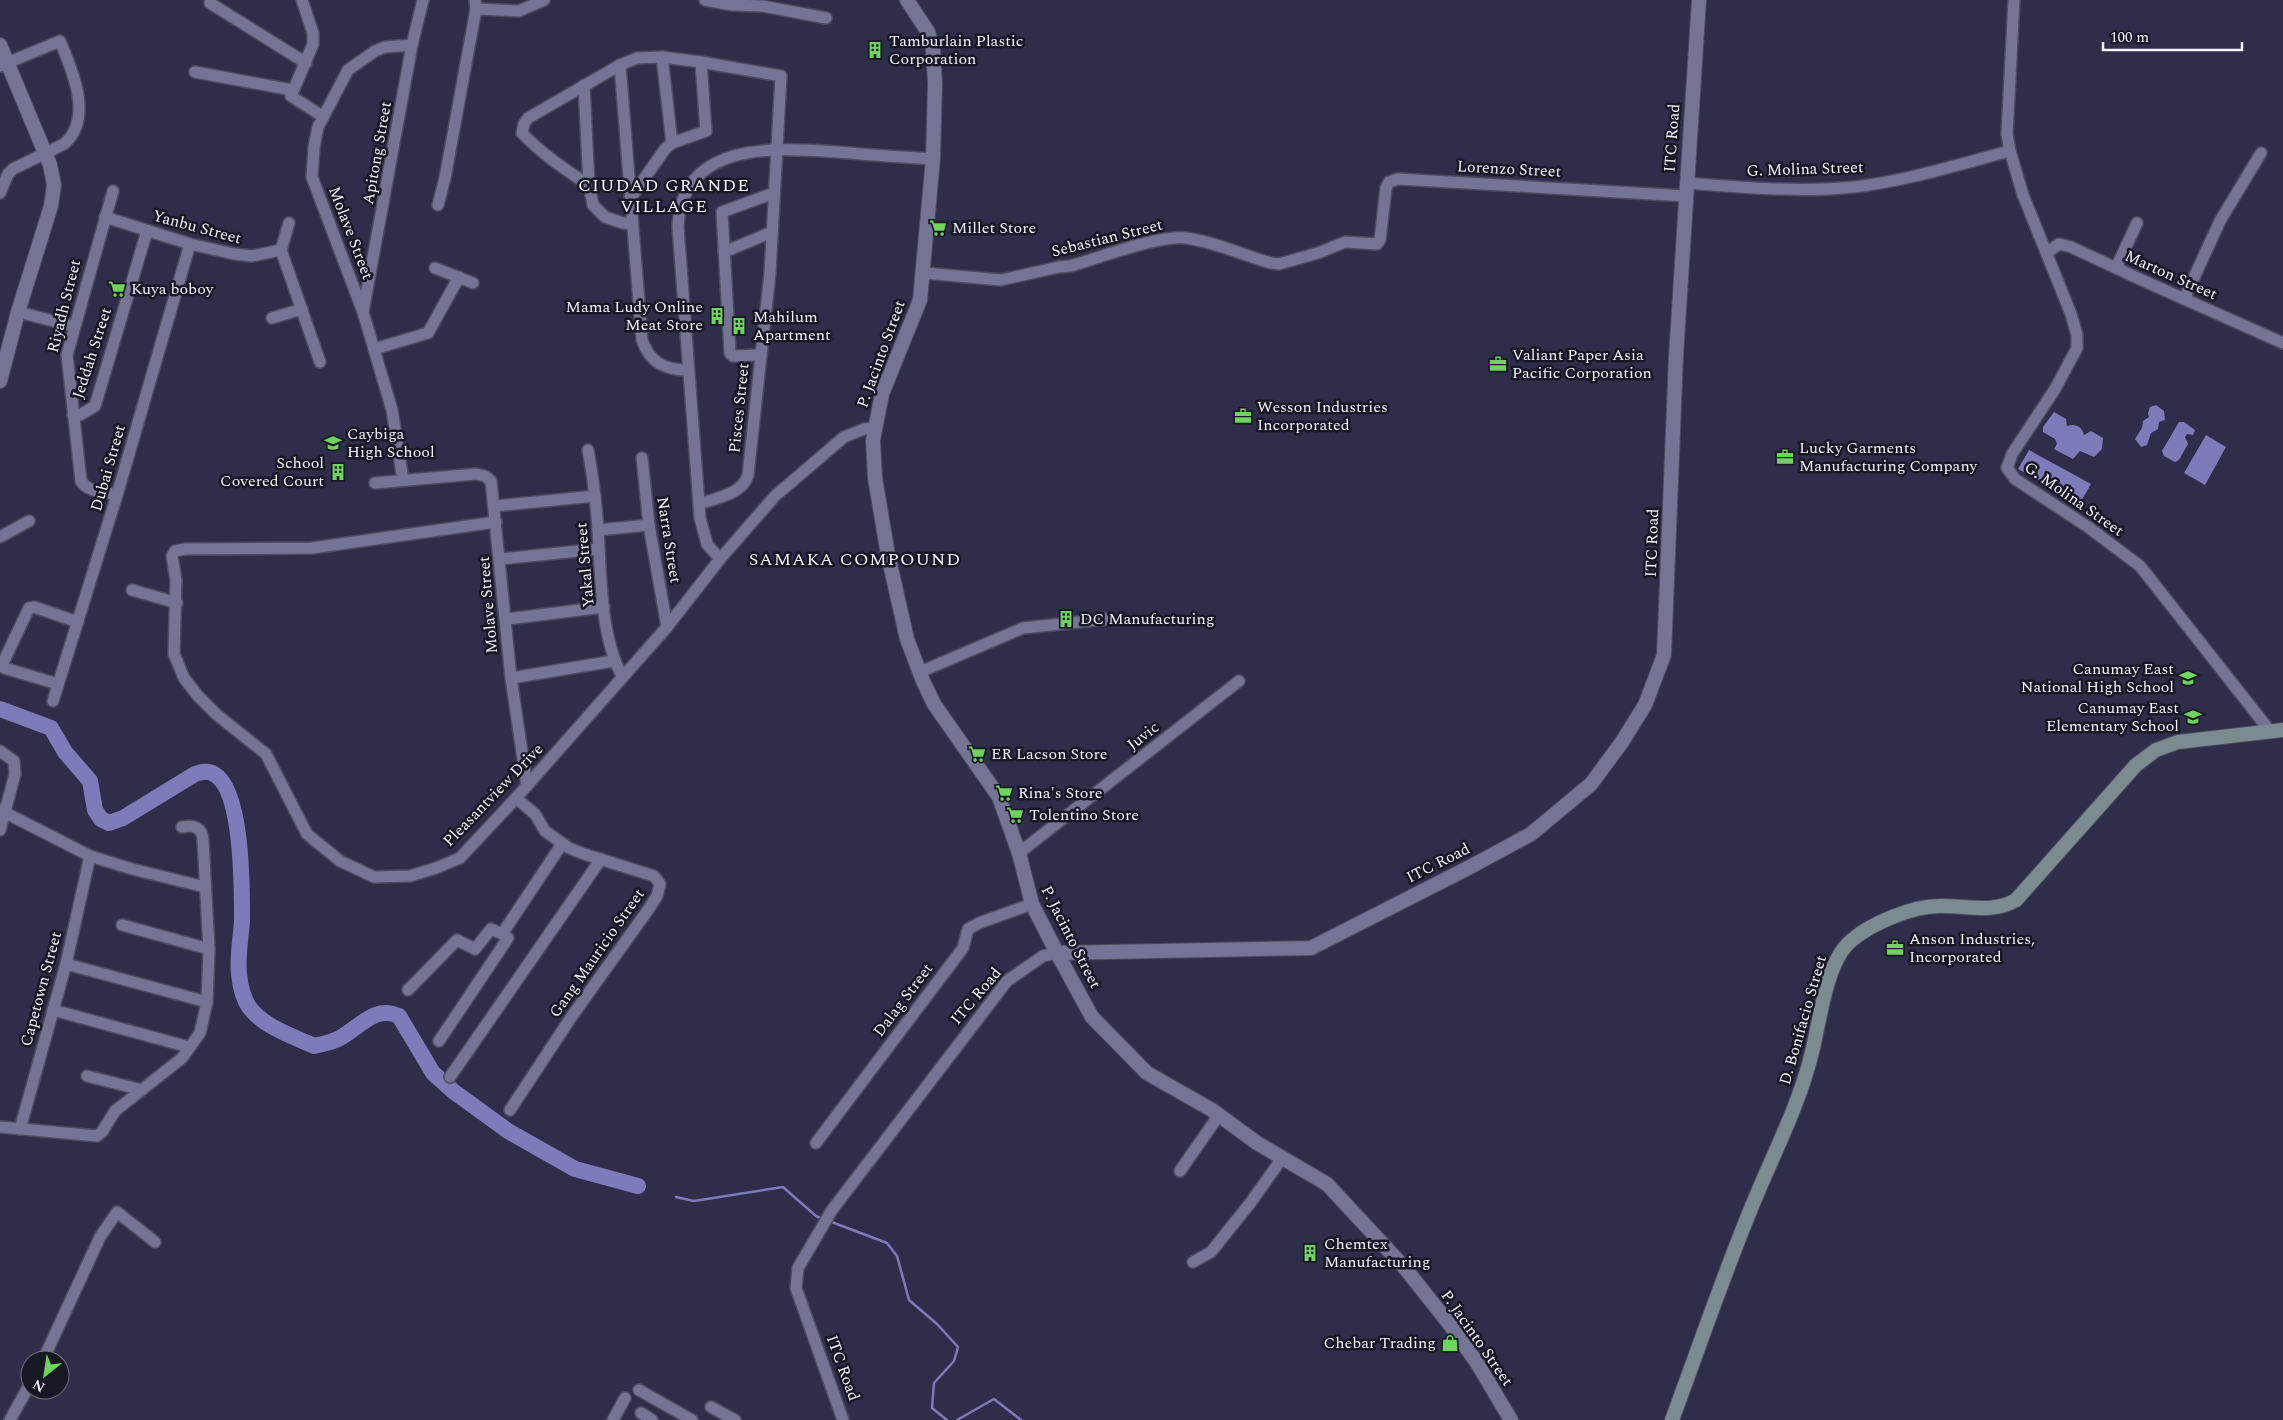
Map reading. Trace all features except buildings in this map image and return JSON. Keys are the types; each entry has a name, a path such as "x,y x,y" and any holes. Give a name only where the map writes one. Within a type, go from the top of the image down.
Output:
{"main road":[{"name":"D. Bonifacio Street","path":"1672,1420 1748,1217 1799,1097 1812,1054 1831,976 1838,957 1846,945 1857,936 1913,909 1940,906 1996,908 2010,904 2033,883 2146,756 2166,744 2276,731"}],"street":[{"path":"302,0 313,33 313,44 291,96 322,116"},
{"name":"Apitong Street","path":"364,312 412,45 424,0"},
{"path":"438,205 445,178 475,5 519,11 544,0"},
{"path":"705,0 732,5 762,6 826,18"},
{"name":"P. Jacinto Street","path":"907,0 928,32 932,50 935,83 933,159 924,273 916,312 882,394 874,428 875,478 888,555 907,639 920,672 934,704 999,797 1019,853 1032,904 1056,953 1092,1017 1101,1029 1147,1073 1219,1115 1257,1143 1327,1184 1404,1267 1478,1363 1510,1420"},
{"name":"ITC Road","path":"843,1420 796,1288 798,1268 832,1210 1007,981 1043,956 1056,953 1311,948 1531,834 1591,784 1622,742 1645,705 1664,655 1676,356 1699,0"},
{"name":"G. Molina Street","path":"2014,0 2007,134 2010,151 2023,195 2048,252 2071,314 2077,335 2077,348 2055,389 2009,460 2007,468 2010,474 2088,527 2140,566 2276,731"},
{"path":"210,3 306,63"},
{"path":"0,192 8,174 13,169 64,144 70,139 77,116 76,83 60,41 4,65"},
{"path":"0,45 4,65 46,153 53,175 54,196 18,312 0,381"},
{"name":"Molave Street","path":"403,480 392,410 364,312 312,177 314,147 322,116 348,70 374,51 385,47 412,45"},
{"path":"662,57 672,143"},
{"path":"589,185 547,158 522,132 528,118 620,65 637,58 662,57 701,62 706,131 672,143 656,160 630,199"},
{"name":"Pisces Street","path":"699,504 739,489 747,480 772,232 781,76 701,62"},
{"path":"620,65 640,327 645,348 658,364 676,370 688,370"},
{"path":"195,72 292,90"},
{"path":"584,85 589,185 593,204 598,210 614,221 632,224"},
{"path":"720,559 711,550 704,538 699,504 678,227 681,200 688,186 709,167 736,156 764,149 933,159"},
{"name":"G. Molina Street","path":"1686,189 1854,187 1928,172 2010,151"},
{"path":"2184,299 2220,221 2261,153"},
{"name":"Lorenzo Street","path":"1380,240 1386,188 1389,182 1398,179 1686,189"},
{"name":"Riyadh Street","path":"113,192 73,326 66,364 83,484 90,489 117,495"},
{"path":"761,356 733,356 730,353 722,212 774,193"},
{"name":"Yanbu Street","path":"105,217 190,244 244,256 260,255 281,250"},
{"path":"288,223 281,250 320,362"},
{"path":"2116,268 2137,223"},
{"name":"Jeddah Street","path":"73,415 80,415 95,406 147,231"},
{"path":"724,252 772,232"},
{"name":"Sebastian Street","path":"924,273 1001,280 1070,266 1167,238 1184,238 1206,242 1264,261 1280,264 1318,253 1345,242 1374,245 1380,240"},
{"name":"Dubai Street","path":"53,700 117,495 190,244"},
{"name":"Marton Street","path":"2048,252 2059,244 2064,244 2283,343"},
{"path":"435,268 472,283"},
{"path":"374,348 428,333 459,277"},
{"path":"272,318 302,309"},
{"path":"18,312 73,326"},
{"name":"Pleasantview Drive","path":"496,522 312,548 185,549 176,551 172,556 177,603 174,654 184,678 216,714 266,754 307,834 340,861 374,877 410,876 460,858 516,798 667,626 720,559 775,496 835,443 854,432 874,428"},
{"name":"Yakal Street","path":"588,450 595,496 604,607 614,661 622,676"},
{"name":"Narra Street","path":"642,458 649,525 667,626"},
{"name":"Molave Street","path":"375,483 480,475 491,481 507,619 511,678 526,786"},
{"path":"495,506 595,496"},
{"path":"0,537 30,521"},
{"path":"598,530 649,525"},
{"path":"500,559 598,549"},
{"path":"132,590 177,603"},
{"path":"58,684 4,668 2,664 29,608 34,607 78,622"},
{"path":"507,619 604,607"},
{"path":"920,672 1022,628 1107,619"},
{"path":"511,678 614,661"},
{"name":"Juvic","path":"1019,853 1239,681"},
{"path":"0,751 14,761 15,774 2,811 0,830"},
{"name":"Gang Mauricio Street","path":"510,1110 572,1016 648,910 660,889 658,879 654,876 584,854 562,844 545,831 535,814 516,798"},
{"path":"2,811 90,856 132,869 205,887"},
{"path":"0,1128 97,1136 102,1132 114,1111 182,1058 200,1033 207,1002 209,949 202,833 194,826 182,827"},
{"path":"502,934 562,844"},
{"name":"Capetown Street","path":"20,1129 66,964 90,856"},
{"path":"450,1077 602,859"},
{"name":"Dalag Street","path":"816,1142 962,948 968,929 978,923 1032,904"},
{"path":"122,925 209,949"},
{"path":"408,990 457,940 475,950 491,929 508,938 440,1041"},
{"path":"66,964 207,1002"},
{"path":"53,1010 190,1047"},
{"path":"87,1076 142,1090"},
{"path":"1180,1171 1219,1115"},
{"path":"1193,1262 1212,1252 1283,1157"},
{"path":"48,1350 100,1237 117,1212 155,1242"},
{"path":"639,1390 692,1420"},
{"path":"613,1420 625,1398"},
{"path":"10,1420 21,1400"},
{"path":"711,1407 735,1420"},
{"path":"641,1413 652,1420"}],"shaded area":[{"path":"2156,405 2164,411 2165,420 2159,422 2158,429 2151,433 2147,445 2141,447 2135,439 2142,428 2143,421 2149,417 2150,407"},
{"path":"2054,412 2066,419 2067,426 2075,425 2082,429 2084,435 2091,431 2103,438 2102,449 2094,457 2080,451 2073,459 2054,449 2057,444 2055,439 2043,432 2043,427"},
{"path":"2179,422 2184,422 2195,430 2193,435 2187,434 2185,437 2188,444 2179,460 2175,462 2164,456 2162,451"},
{"path":"2206,435 2226,447 2205,485 2184,473"},
{"path":"2029,450 2091,484 2080,503 2018,469"}],"waterway":[{"path":"0,709 51,728 65,752 90,781 95,810 101,819 109,823 123,818 195,774 212,773 224,784 231,799 236,819 241,865 242,921 238,961 240,982 243,995 249,1007 262,1020 314,1046 337,1039 375,1015 390,1013 399,1016 433,1073 453,1091 508,1131 575,1169 638,1186"},
{"path":"676,1197 694,1201 783,1187 816,1216 823,1219"},
{"path":"829,1221 887,1243 897,1256 909,1300 937,1324 958,1347 954,1361 934,1383 932,1408 947,1420"},
{"path":"957,1420 994,1399 1021,1420"}],"place":[{"name":"Tamburlain Plastic Corporation","path":"875,50"},
{"name":"Millet Store","path":"938,228"},
{"name":"Kuya boboy","path":"117,289"},
{"name":"Mama Ludy Online Meat Store","path":"717,316"},
{"name":"Mahilum Apartment","path":"739,326"},
{"name":"Valiant Paper Asia Pacific Corporation","path":"1498,364"},
{"name":"Wesson Industries Incorporated","path":"1243,416"},
{"name":"Caybiga High School","path":"333,443"},
{"name":"Lucky Garments Manufacturing Company","path":"1785,457"},
{"name":"School Covered Court","path":"338,472"},
{"name":"DC Manufacturing","path":"1066,619"},
{"name":"Canumay East National High School","path":"2188,678"},
{"name":"Canumay East Elementary School","path":"2193,717"},
{"name":"ER Lacson Store","path":"977,754"},
{"name":"Rina's Store","path":"1004,793"},
{"name":"Tolentino Store","path":"1015,815"},
{"name":"Anson Industries, Incorporated","path":"1895,948"},
{"name":"Chemtex Manufacturing","path":"1310,1253"},
{"name":"Chebar Trading","path":"1450,1343"}],"district":[{"name":"CIUDAD GRANDE VILLAGE","path":"664,195"},
{"name":"SAMAKA COMPOUND","path":"855,559"}]}
